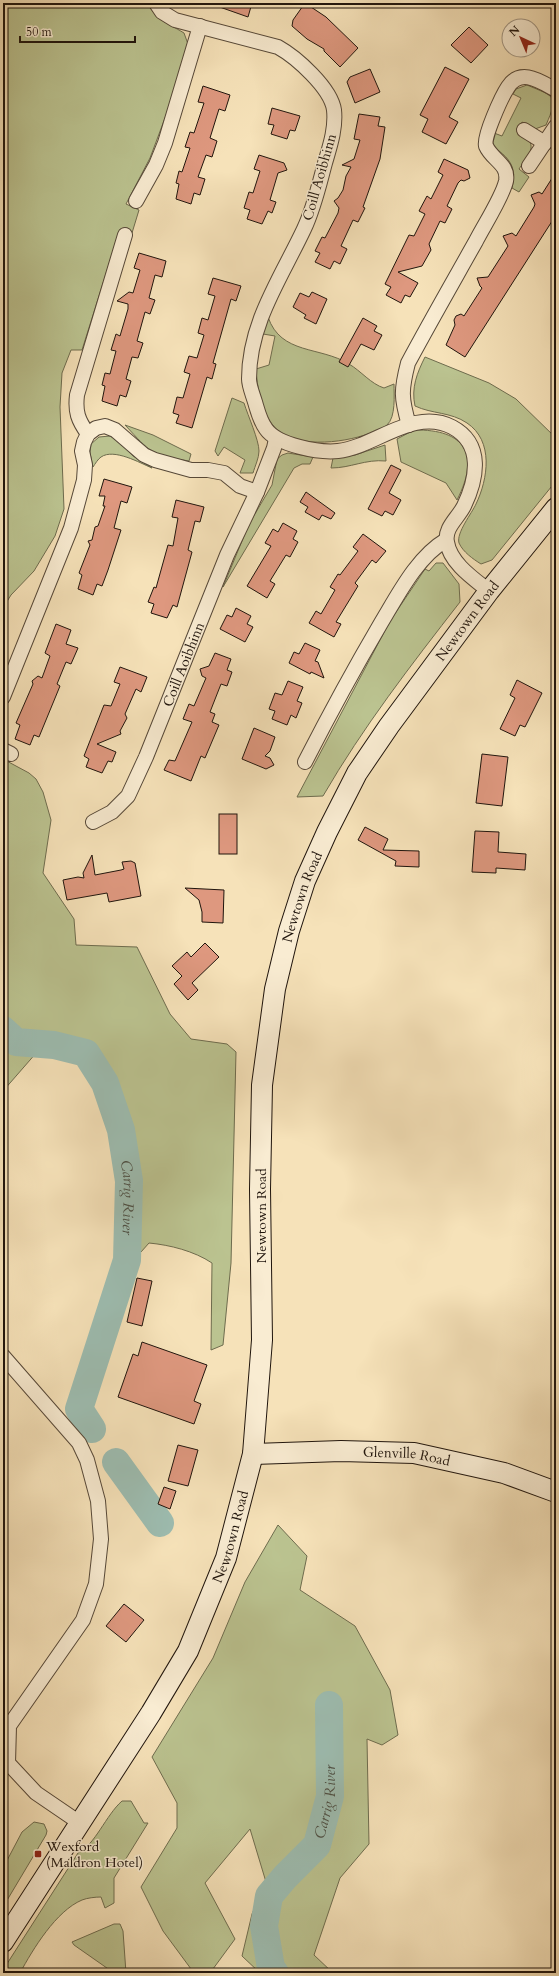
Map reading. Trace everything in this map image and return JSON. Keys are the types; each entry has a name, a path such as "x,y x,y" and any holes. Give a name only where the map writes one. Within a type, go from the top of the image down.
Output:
{"main road":[{"name":"Newtown Road","path":"3,1942 151,1713 188,1651 226,1558 253,1454 262,1340 260,1189 262,1085 274,988 289,931 308,874 327,832 358,773 389,726 489,591 556,508"},
{"name":"Glenville Road","path":"253,1454 341,1451 414,1453 504,1473 556,1492"}],"street":[{"name":"Coill Aoibhinn","path":"156,3 162,12 175,20 278,47 290,54 322,86 334,109 334,131 316,199 304,228 281,272 258,322 252,350 249,381 260,420 266,431 276,439 309,449 338,451 364,444 409,425 425,422 440,423 452,427 470,443 476,457 475,475 471,489 463,508 448,530 446,540 437,546 422,561 395,599 353,670 305,762"},
{"path":"136,201 156,165 165,142 200,26"},
{"path":"409,425 402,404 402,385 408,363 488,218 506,182 506,172 502,163 491,155 485,144 486,134 508,87 515,80 523,76 532,77 556,90"},
{"path":"529,166 556,126"},
{"path":"524,130 544,143"},
{"path":"88,434 79,422 75,409 77,395 125,236"},
{"path":"3,697 71,528 84,480 85,465 82,451 88,434 96,428 105,426 115,430 144,455 155,460 191,470 208,470 224,473 240,486 257,492"},
{"name":"Coill Aoibhinn","path":"93,822 112,812 128,796 146,757 227,555 257,492 276,439"},
{"path":"446,540 449,551 465,571 489,591"},
{"path":"3,1356 79,1443 87,1460 98,1501 101,1539 96,1584 83,1620 9,1726 8,1763 36,1793 67,1816 80,1823"}],"green space":[{"path":"3,3 147,3 159,18 184,33 188,44 168,110 150,158 126,204 139,210 132,233 120,229 82,350 71,350 62,373 60,407 64,509 55,536 34,571 11,595 3,608"},
{"path":"527,85 549,95 553,102 546,125 535,129 522,122 517,132 528,139 531,147 529,155 519,169 529,177 519,192 512,188 514,174 511,164 494,146 493,138 494,133 502,136 521,98 513,94 516,89"},
{"path":"268,317 274,329 282,338 292,344 338,358 349,364 375,384 384,388 394,384 392,417 387,425 380,430 345,440 318,442 292,438 281,432 272,424 265,412 260,398 256,369 269,365 275,336 263,334"},
{"path":"425,357 489,383 516,399 556,438 556,481 492,560 481,564 463,549 459,543 459,539 462,529 480,494 486,472 485,450 476,431 461,419 421,409 415,406 414,387"},
{"path":"232,398 244,403 259,446 258,459 253,473 240,473 245,460 224,447 218,456 215,451"},
{"path":"125,425 153,435 191,454 189,461 167,457 152,451"},
{"path":"414,430 432,431 446,434 457,440 464,448 467,458 467,470 464,484 457,500 446,483 401,462 397,439"},
{"path":"110,436 121,443 133,456 152,468 127,457 113,454 101,457 93,467 90,453 91,444 99,437"},
{"path":"385,445 386,461 371,461 345,467 331,468 333,458 355,455"},
{"path":"288,453 313,457 310,464 302,464 294,468 223,587 249,524 272,485 277,459"},
{"path":"436,563 443,563 459,584 460,602 354,745 323,796 297,797 390,621 425,569 429,571"},
{"path":"3,759 29,773 36,779 43,792 51,820 43,873 74,919 76,945 137,947 170,1014 191,1039 227,1044 236,1052 231,1263 223,1345 211,1350 212,1263 198,1255 182,1249 149,1243 141,1252 127,1260 129,1183 124,1149 110,1099 86,1053 44,1044 3,1091"},
{"path":"278,1525 307,1556 300,1590 355,1626 390,1690 398,1735 382,1745 367,1739 369,1844 340,1878 314,1955 333,1973 260,1973 242,1956 252,1914 266,1882 250,1829 205,1883 235,1939 210,1973 194,1973 163,1931 141,1887 177,1828 177,1803 152,1757 213,1658 245,1582"},
{"path":"122,1801 131,1801 144,1823 148,1823 114,1878 114,1903 105,1908 101,1897 99,1897 84,1899 72,1905 54,1922 38,1942 20,1973 3,1973 3,1970 78,1853 90,1843"},
{"path":"34,1822 44,1824 47,1831 46,1835 3,1907 3,1868 22,1832"},
{"path":"114,1924 120,1924 123,1931 126,1973 114,1973 74,1945 72,1942"}],"building":[{"path":"214,3 252,3 248,17 214,5"},
{"path":"305,3 326,17 358,48 340,67 324,51 324,49 307,39 292,26 293,20"},
{"path":"469,27 488,45 471,63 451,45"},
{"path":"445,67 469,79 449,117 458,122 446,144 422,132 428,119 420,115"},
{"path":"370,69 380,92 355,103 347,82 350,77"},
{"path":"203,86 230,95 225,111 219,109 210,138 217,141 212,157 206,155 198,177 205,179 200,195 194,193 191,204 176,199 179,184 176,183 179,171 182,172 190,148 185,147 190,132 194,133 204,103 198,102"},
{"path":"272,108 300,116 295,131 290,130 287,139 271,134 274,125 268,124"},
{"path":"359,114 380,117 378,126 385,127 380,159 363,207 365,208 358,222 353,220 341,246 347,249 340,264 334,261 330,269 315,262 320,253 315,251 322,237 325,238 338,213 339,208 334,201 343,190 346,176 351,167 342,165 354,159 360,140 354,139"},
{"path":"259,155 284,163 287,170 278,173 270,200 276,202 272,213 268,211 262,224 247,219 250,210 244,208 249,192 253,193 260,171 254,169"},
{"path":"444,159 468,170 470,178 464,181 461,180 458,183 447,206 452,209 445,223 440,221 429,244 431,250 422,266 398,272 418,283 410,297 405,295 401,303 386,295 391,287 385,284 409,235 414,236 425,214 419,211 427,196 431,199 443,175 438,172"},
{"path":"556,172 556,215 465,357 446,345 455,325 454,320 456,316 461,314 464,316 482,288 477,278 488,277 508,246 503,236 512,233 516,236 534,207 535,204 531,195 539,192 542,194"},
{"path":"139,253 166,261 162,277 155,275 149,298 155,300 150,314 145,312 137,341 143,343 138,358 132,357 126,379 131,381 126,397 120,395 117,406 102,401 105,386 102,385 105,373 110,374 116,351 111,350 116,334 120,336 128,309 128,304 117,301 129,292 133,293 140,270 134,268"},
{"path":"213,278 241,286 236,301 231,299 213,363 216,364 212,379 207,377 192,428 176,423 179,415 173,413 177,397 183,398 190,374 184,372 189,356 197,358 204,335 198,333 202,318 208,320 215,296 208,294"},
{"path":"312,292 327,299 316,324 304,318 306,315 293,307 300,293 309,297"},
{"path":"363,318 377,326 374,331 382,335 374,350 361,344 348,367 339,362"},
{"path":"391,465 401,470 389,493 401,500 393,515 385,511 382,516 368,509"},
{"path":"104,479 132,487 127,503 121,501 114,528 121,530 108,570 102,586 97,584 93,595 78,589 82,575 79,573 90,545 88,541 92,540 95,527 98,526 105,506 103,506 105,496 99,496"},
{"path":"306,492 335,513 331,519 322,515 319,520 305,512 308,507 300,502"},
{"path":"176,500 204,507 200,522 195,521 188,550 192,552 177,607 173,605 167,618 151,613 154,604 148,602 154,587 156,588 168,545 173,546 178,518 172,517"},
{"path":"283,523 297,531 293,539 298,542 290,557 286,555 270,581 275,584 267,598 247,586 271,546 265,543 273,529 278,532"},
{"path":"363,534 386,551 376,563 372,560 355,583 358,586 336,622 341,624 334,637 309,623 316,611 321,614 335,590 330,587 338,574 340,575 358,551 353,547"},
{"path":"236,608 251,616 247,624 253,627 245,642 220,629 227,615 232,617"},
{"path":"56,624 71,630 66,644 78,648 71,664 66,662 57,684 60,686 39,737 34,735 30,745 15,739 20,725 16,723 33,684 32,681 38,676 42,678 50,656 45,653"},
{"path":"305,643 320,650 315,661 318,662 324,678 311,672 310,674 289,663 294,652 299,654"},
{"path":"215,653 231,659 227,670 232,672 227,686 221,684 210,712 215,714 212,722 219,725 205,758 201,756 191,781 164,770 169,760 175,761 192,722 183,719 189,704 194,706 206,678 202,676 200,669 209,666"},
{"path":"120,667 147,677 141,692 136,689 125,714 127,718 120,731 121,734 97,744 116,752 112,762 108,761 102,773 86,767 89,759 84,756 104,705 111,706 120,684 114,682"},
{"path":"517,680 542,693 525,727 520,725 515,736 500,729 515,698 510,695"},
{"path":"288,681 303,687 297,701 302,703 296,718 291,715 287,725 272,719 275,711 269,709 275,693 282,695"},
{"path":"254,728 275,737 270,751 265,756 270,758 274,765 266,769 242,759"},
{"path":"482,754 508,757 502,806 476,803"},
{"path":"219,814 237,814 237,854 219,854"},
{"path":"365,827 388,839 383,850 419,851 419,867 395,866 396,861 358,840"},
{"path":"475,831 499,832 498,852 526,854 525,870 496,868 496,873 472,872"},
{"path":"92,855 95,875 124,869 122,862 131,861 135,863 141,896 109,902 107,893 67,900 63,880 78,877 84,878 83,873"},
{"path":"185,888 224,890 223,923 202,922 202,912 199,900"},
{"path":"205,943 219,957 192,983 198,990 188,1000 174,984 182,976 172,966 187,952 191,957"},
{"path":"137,1278 152,1281 142,1326 127,1322"},
{"path":"142,1342 207,1365 194,1401 201,1404 194,1424 118,1397 133,1354 138,1356"},
{"path":"178,1445 198,1450 188,1486 168,1481"},
{"path":"164,1487 176,1491 170,1509 158,1504"},
{"path":"124,1604 144,1620 126,1642 106,1626"}],"waterway":[{"name":"Carrig River","path":"3,1030 16,1042 54,1045 86,1053 105,1083 121,1130 129,1181 127,1260 79,1409 92,1429"},
{"name":"Carrig River","path":"116,1462 160,1523"},
{"name":"Carrig River","path":"275,1973 271,1968 264,1926 269,1896 285,1877 317,1845 330,1796 329,1705"}],"place":[{"name":"Wexford (Maldron Hotel)","path":"38,1854"}]}
